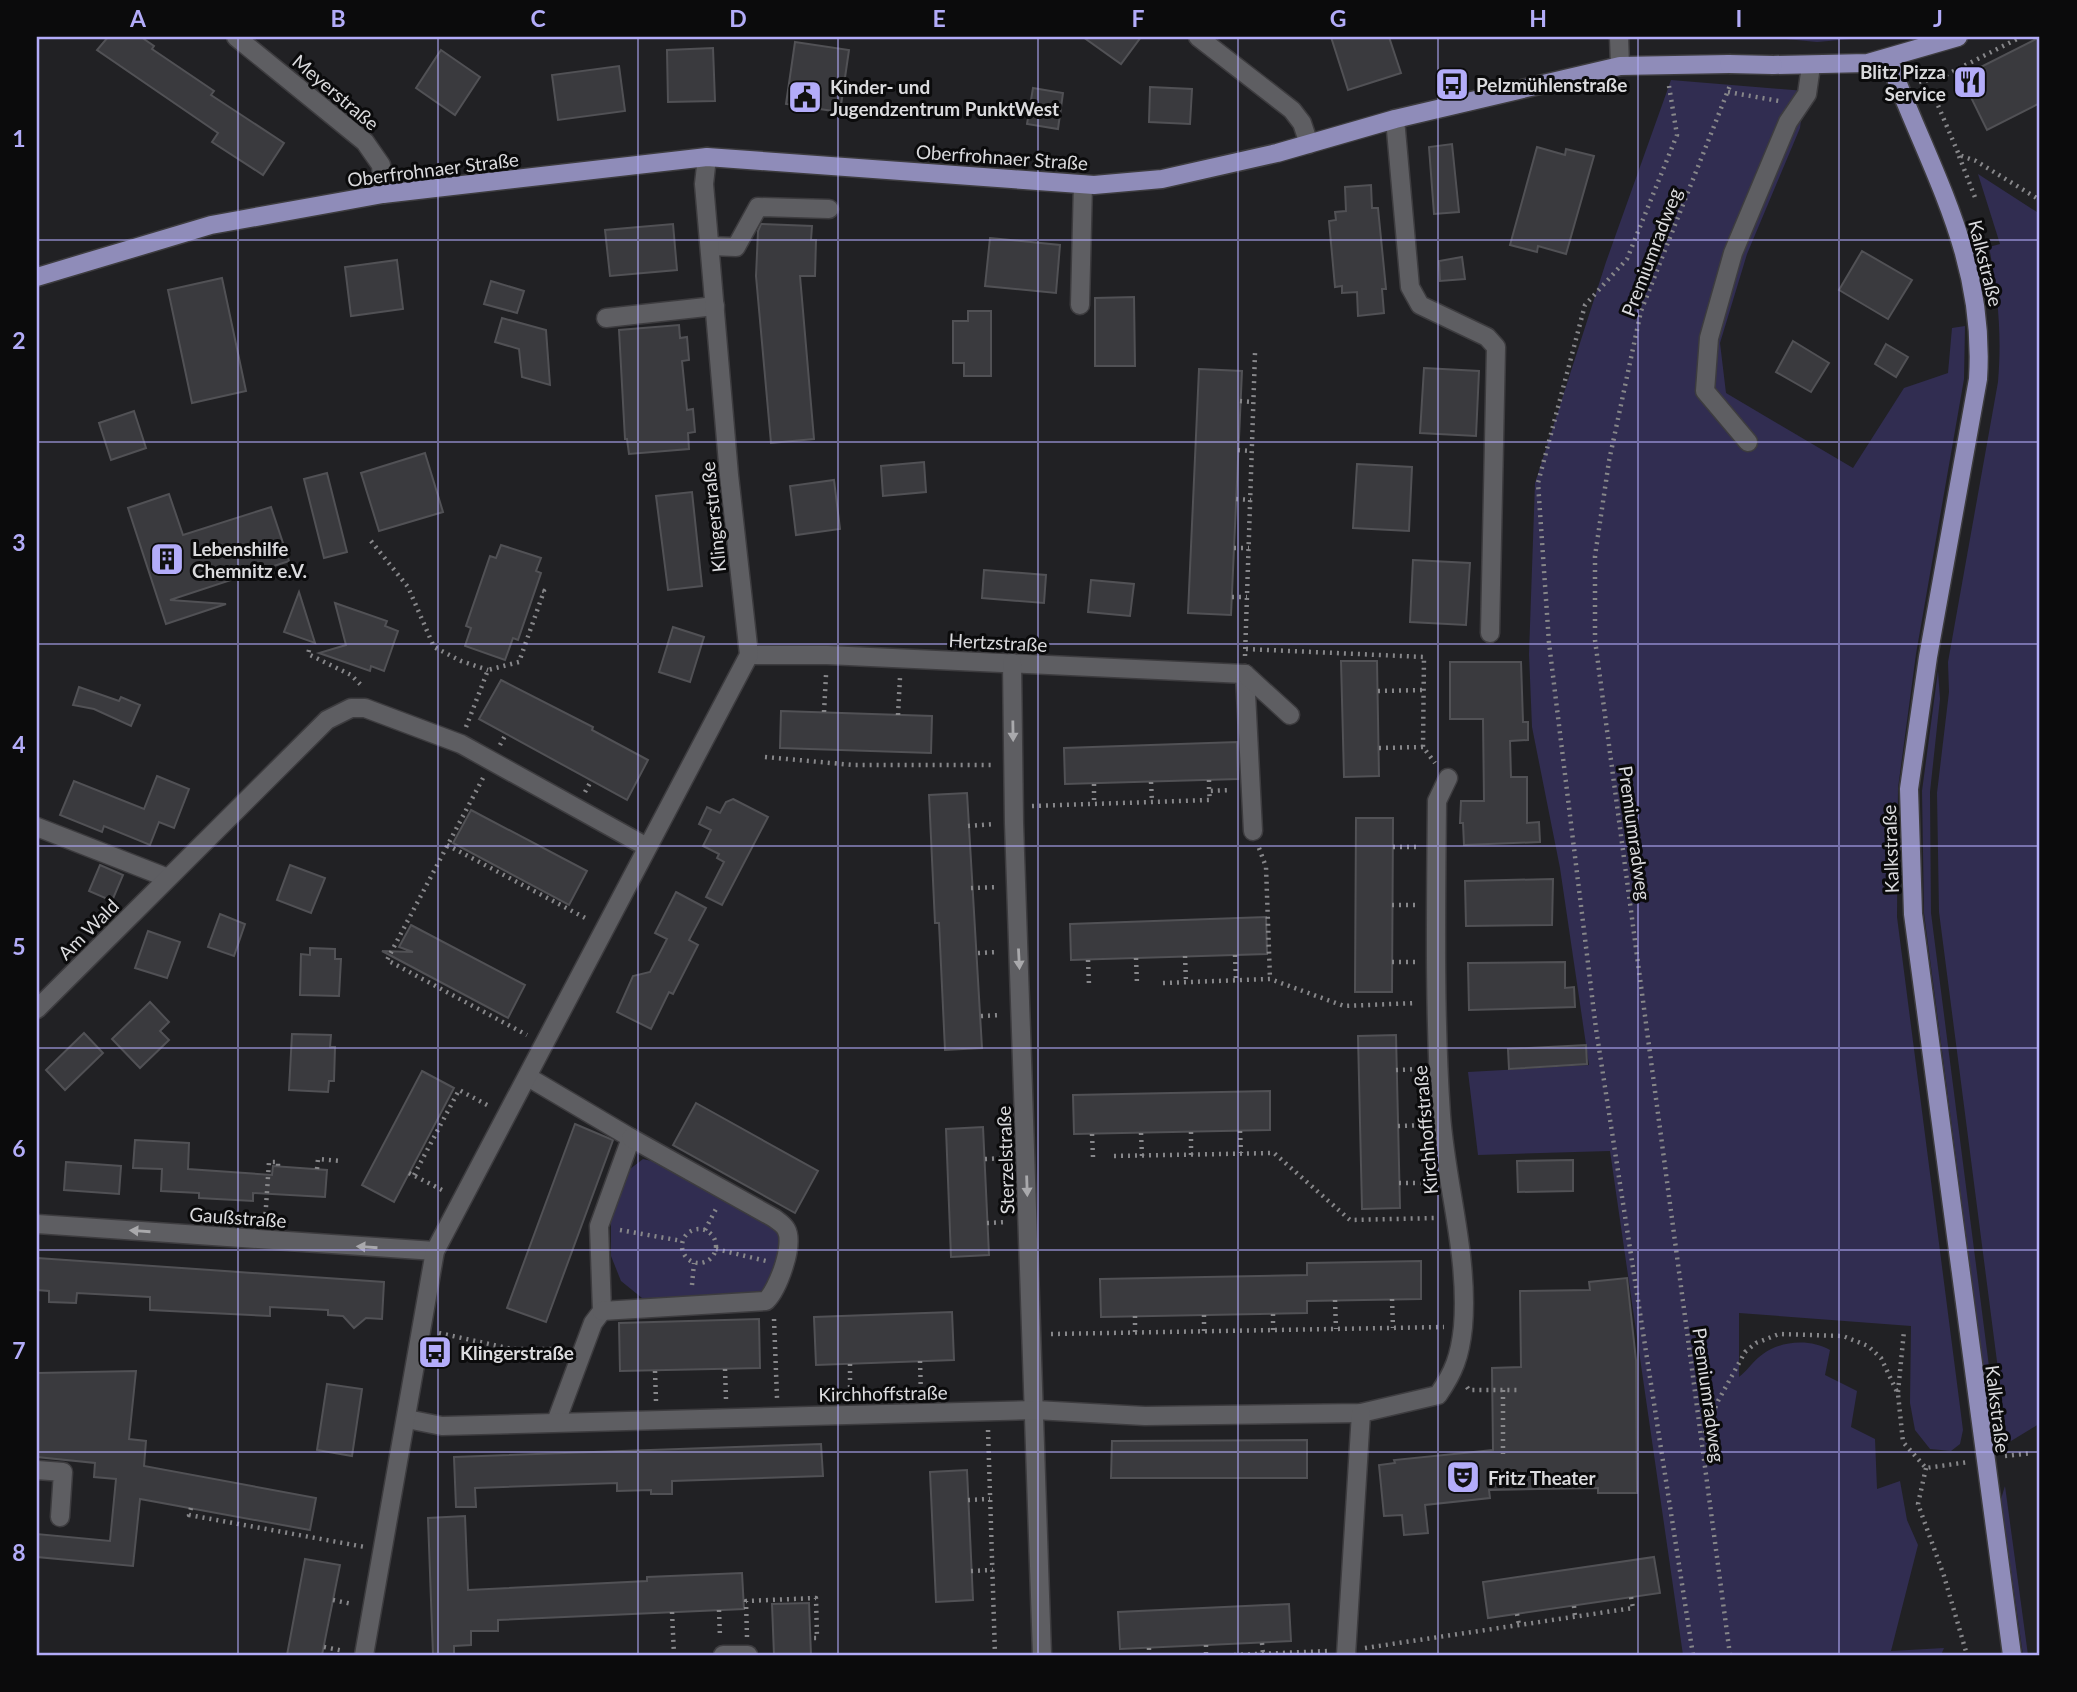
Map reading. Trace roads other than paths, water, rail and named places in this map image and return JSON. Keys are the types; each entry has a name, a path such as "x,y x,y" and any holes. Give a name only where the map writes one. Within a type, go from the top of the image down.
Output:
{"main road":[{"name":"Oberfrohnaer Straße","path":"37,277 211,225 383,194 707,157 1083,184 1162,179 1309,144 1395,119 1620,66 1666,65 1731,72 1773,65 1868,63 1958,37"},
{"name":"Kalkstraße","path":"1888,58 1955,221 1975,287 1980,345 1978,379 1928,657 1909,789 1913,914 2012,1655"}],"street":[{"name":"Meyerstraße","path":"236,37 365,142 381,165 383,194"},
{"path":"1198,37 1292,110 1302,123 1309,144"},
{"path":"1619,37 1620,66"},
{"path":"1748,442 1705,391 1709,338 1733,253 1788,122 1807,94 1811,66"},
{"path":"1395,119 1410,287 1420,305 1487,337 1496,347 1490,633"},
{"name":"Klingerstraße","path":"707,157 705,184 729,475 750,655"},
{"path":"1080,305 1083,184"},
{"path":"710,246 736,247 758,207 829,209"},
{"path":"607,318 715,306"},
{"path":"364,1655 435,1251 750,655"},
{"name":"Hertzstraße","path":"750,655 827,655 1245,674"},
{"name":"Sterzelstraße","path":"1012,663 1014,806 1042,1655"},
{"path":"1245,674 1290,715"},
{"path":"1245,674 1253,831"},
{"name":"Am Wald","path":"37,1009 327,720 351,708 365,708 495,754 648,847"},
{"name":"Kirchhoffstraße","path":"407,1419 442,1426 1035,1410 1145,1416 1361,1413 1438,1395 1456,1370 1463,1327 1463,1277 1441,1116 1437,801 1448,779"},
{"path":"37,827 169,878"},
{"path":"528,1077 786,1227 789,1240 784,1265 778,1284 766,1301 602,1311"},
{"path":"556,1422 593,1323 602,1311 598,1226 631,1138"},
{"name":"Gaußstraße","path":"37,1224 435,1251"},
{"path":"1346,1653 1361,1413"},
{"path":"37,1470 63,1472 60,1517"},
{"path":"723,1655 748,1655"}],"place":[{"name":"Blitz Pizza Service","path":"1970,82"},
{"name":"Pelzmühlenstraße","path":"1452,84"},
{"name":"Kinder- und Jugendzentrum PunktWest","path":"805,97"},
{"name":"Lebenshilfe Chemnitz e.V.","path":"167,559"},
{"name":"Klingerstraße","path":"435,1352"},
{"name":"Fritz Theater","path":"1463,1477"}]}
